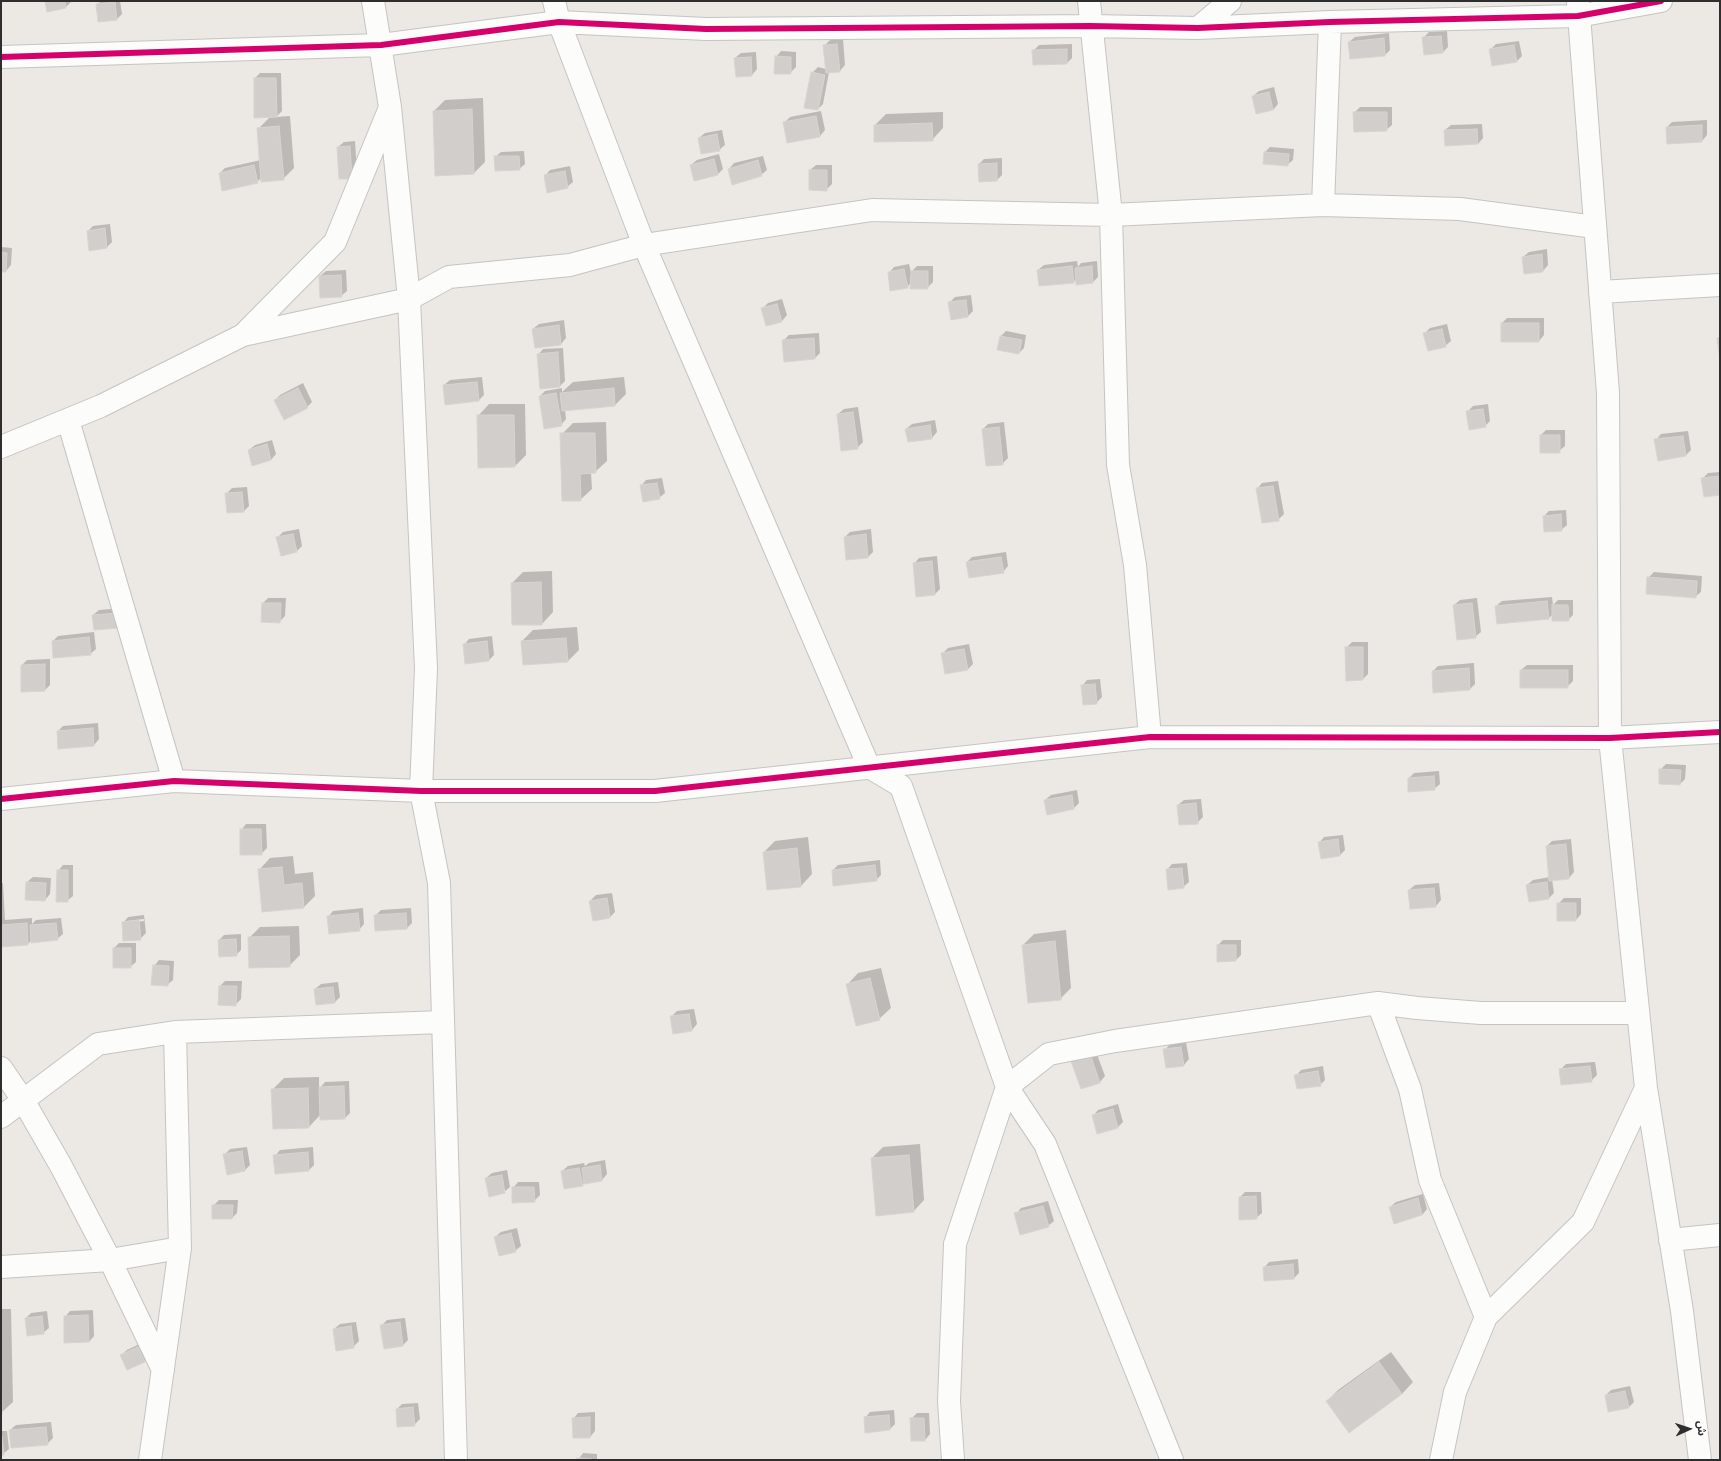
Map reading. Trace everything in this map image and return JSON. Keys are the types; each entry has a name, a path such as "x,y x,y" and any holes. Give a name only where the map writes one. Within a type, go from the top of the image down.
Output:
{"street":[{"path":"373,1 390,107 409,299 426,668 421,791 438,883 456,1460"},
{"path":"1089,1 1090,26 1111,215 1118,465 1135,565 1150,737"},
{"path":"1198,28 1230,1"},
{"path":"1,57 381,45 557,11 706,29 1090,26 1198,28 1578,9 1662,1"},
{"path":"1578,9 1608,393 1610,738 1646,1088 1682,1310 1700,1460"},
{"path":"557,11 644,245 869,767 901,786 1007,1087 1044,1144 1172,1460"},
{"path":"1323,205 1330,22"},
{"path":"244,335 335,242 390,107"},
{"path":"1,448 101,406 244,335 409,299 449,277 570,265 644,245 872,210 1111,215 1323,205 1460,209 1595,227"},
{"path":"1600,292 1720,285"},
{"path":"68,420 174,781"},
{"path":"1,799 174,781 421,791 655,791 1150,737 1610,738 1720,732"},
{"path":"953,1460 949,1401 955,1244 1007,1087 1048,1054 1115,1041 1378,1003 1417,1008 1481,1013 1638,1013"},
{"path":"1378,1003 1410,1089 1430,1180 1486,1317"},
{"path":"1,1117 98,1044 175,1032 442,1022"},
{"path":"150,1460 180,1248 175,1032"},
{"path":"1,1068 23,1100 60,1166 110,1260 163,1370"},
{"path":"1441,1460 1455,1392 1486,1317 1583,1222 1646,1088"},
{"path":"1670,1240 1720,1235"},
{"path":"1,1267 110,1260 180,1248"}],"building":[{"path":"45,1 65,1 66,8 47,12"},
{"path":"115,2 117,20 98,22 96,4"},
{"path":"1441,36 1443,53 1424,55 1422,37"},
{"path":"1384,38 1385,56 1350,59 1348,42"},
{"path":"837,44 840,72 826,73 823,45"},
{"path":"1514,45 1517,62 1492,66 1489,49"},
{"path":"1067,49 1067,64 1033,65 1032,50"},
{"path":"775,56 791,57 791,74 774,74"},
{"path":"751,57 752,76 736,77 734,58"},
{"path":"811,72 825,75 818,110 804,108"},
{"path":"254,78 276,78 277,117 254,118"},
{"path":"1269,92 1273,110 1256,114 1252,96"},
{"path":"472,109 474,174 435,176 433,111"},
{"path":"1353,112 1387,112 1387,131 1354,132"},
{"path":"816,116 820,137 787,143 783,122"},
{"path":"932,123 933,141 874,142 874,125"},
{"path":"1702,125 1702,142 1667,144 1666,127"},
{"path":"279,126 284,180 261,182 257,128"},
{"path":"1477,129 1478,144 1445,146 1444,130"},
{"path":"717,134 720,151 701,154 698,138"},
{"path":"350,146 352,179 339,179 337,147"},
{"path":"1264,152 1289,154 1288,166 1263,164"},
{"path":"494,156 519,156 520,170 495,171"},
{"path":"714,159 718,175 694,181 690,165"},
{"path":"758,160 762,176 732,185 728,169"},
{"path":"997,163 997,181 979,182 978,164"},
{"path":"254,165 258,183 222,191 219,173"},
{"path":"809,170 827,170 827,191 809,190"},
{"path":"565,171 568,188 547,193 544,175"},
{"path":"105,228 107,248 89,251 87,231"},
{"path":"1,252 7,253 6,272 1,272"},
{"path":"1542,254 1543,272 1524,274 1522,257"},
{"path":"1072,266 1074,283 1039,286 1037,270"},
{"path":"1092,266 1093,283 1076,285 1075,268"},
{"path":"904,269 908,288 890,291 888,272"},
{"path":"911,271 928,271 928,289 910,289"},
{"path":"341,275 342,297 320,298 319,276"},
{"path":"966,300 968,317 951,320 948,302"},
{"path":"777,304 782,322 766,326 761,308"},
{"path":"1501,323 1539,323 1539,342 1501,342"},
{"path":"559,325 561,345 535,348 532,329"},
{"path":"1442,329 1446,347 1428,351 1423,333"},
{"path":"1000,336 1022,340 1019,354 997,350"},
{"path":"1720,337 1720,360 1717,338"},
{"path":"814,338 815,359 784,362 782,340"},
{"path":"558,352 560,387 540,389 537,354"},
{"path":"477,382 479,401 445,405 443,385"},
{"path":"298,388 308,408 284,420 274,400"},
{"path":"614,388 615,406 562,411 560,393"},
{"path":"556,393 562,426 544,429 539,396"},
{"path":"1483,409 1486,427 1469,430 1466,411"},
{"path":"853,412 858,449 841,451 837,414"},
{"path":"477,415 514,415 515,467 478,468"},
{"path":"930,425 932,439 908,442 905,429"},
{"path":"999,427 1003,465 986,466 982,429"},
{"path":"560,433 595,433 596,473 580,474 581,501 562,501"},
{"path":"1540,435 1560,435 1560,453 1540,453"},
{"path":"1683,436 1686,456 1658,461 1654,439"},
{"path":"267,444 271,460 252,466 248,450"},
{"path":"1720,476 1720,495 1704,497 1701,478"},
{"path":"657,483 660,499 643,502 640,485"},
{"path":"1273,486 1279,521 1262,523 1256,488"},
{"path":"242,492 244,512 227,513 225,493"},
{"path":"1561,514 1562,531 1544,532 1543,516"},
{"path":"293,534 297,552 281,556 276,537"},
{"path":"866,534 868,558 846,560 844,537"},
{"path":"1001,557 1004,573 969,578 966,562"},
{"path":"932,561 935,595 916,597 913,563"},
{"path":"1647,577 1697,581 1696,598 1646,594"},
{"path":"541,582 542,625 512,625 511,583"},
{"path":"1547,601 1549,619 1497,624 1495,606"},
{"path":"262,603 281,603 280,623 261,622"},
{"path":"1472,603 1476,638 1457,640 1453,605"},
{"path":"1552,605 1568,605 1569,621 1552,621"},
{"path":"118,613 119,628 94,630 92,615"},
{"path":"89,637 91,655 53,658 52,641"},
{"path":"566,638 568,662 523,665 521,641"},
{"path":"487,641 489,661 465,664 463,644"},
{"path":"1345,647 1363,647 1363,680 1346,681"},
{"path":"964,649 968,670 945,674 941,653"},
{"path":"45,664 45,691 21,692 21,665"},
{"path":"1469,668 1470,690 1433,693 1432,671"},
{"path":"1520,670 1568,670 1568,688 1520,688"},
{"path":"1095,684 1097,704 1083,705 1081,685"},
{"path":"93,728 94,746 58,749 57,731"},
{"path":"1659,769 1681,770 1680,785 1659,784"},
{"path":"1434,776 1435,790 1408,792 1408,778"},
{"path":"1072,795 1074,809 1047,815 1044,800"},
{"path":"1196,803 1198,824 1179,825 1177,805"},
{"path":"240,829 261,829 262,855 240,855"},
{"path":"1338,839 1340,856 1321,859 1318,842"},
{"path":"1566,844 1569,879 1549,881 1546,846"},
{"path":"797,848 801,887 767,890 763,852"},
{"path":"875,865 877,881 833,886 832,870"},
{"path":"282,867 284,885 302,883 304,908 262,912 258,869"},
{"path":"1182,868 1184,888 1168,890 1166,869"},
{"path":"57,870 68,870 68,902 56,902"},
{"path":"26,882 46,883 45,901 25,900"},
{"path":"1547,882 1549,899 1529,902 1526,885"},
{"path":"1434,888 1436,907 1410,909 1408,890"},
{"path":"607,898 610,918 593,921 589,901"},
{"path":"1557,903 1576,903 1576,921 1557,921"},
{"path":"358,913 360,931 329,934 327,916"},
{"path":"406,913 407,929 375,931 374,915"},
{"path":"139,920 141,940 123,941 122,922"},
{"path":"27,923 28,945 1,947 1,925"},
{"path":"56,923 58,940 31,943 30,925"},
{"path":"289,936 290,967 249,968 248,937"},
{"path":"236,939 237,956 219,957 218,940"},
{"path":"1055,941 1061,1000 1028,1003 1022,945"},
{"path":"1217,945 1236,945 1236,961 1217,962"},
{"path":"113,948 131,948 131,968 113,968"},
{"path":"153,965 169,966 168,986 151,985"},
{"path":"870,978 880,1020 856,1026 846,984"},
{"path":"219,986 237,986 236,1006 218,1005"},
{"path":"333,987 335,1003 316,1005 314,989"},
{"path":"689,1014 692,1031 673,1034 670,1016"},
{"path":"1181,1047 1184,1066 1166,1068 1163,1049"},
{"path":"1090,1054 1100,1083 1081,1089 1071,1061"},
{"path":"1590,1066 1592,1082 1561,1085 1559,1069"},
{"path":"1318,1071 1321,1086 1297,1089 1294,1075"},
{"path":"344,1086 345,1119 320,1120 319,1087"},
{"path":"308,1088 309,1128 273,1129 271,1089"},
{"path":"1113,1109 1118,1128 1097,1134 1092,1115"},
{"path":"242,1151 245,1171 227,1175 223,1154"},
{"path":"308,1152 309,1171 275,1174 273,1155"},
{"path":"909,1155 914,1212 876,1216 871,1158"},
{"path":"600,1165 602,1181 584,1184 582,1168"},
{"path":"579,1168 583,1186 564,1189 561,1171"},
{"path":"502,1175 505,1193 489,1197 485,1178"},
{"path":"512,1187 534,1187 535,1202 512,1203"},
{"path":"1256,1196 1257,1219 1239,1220 1239,1197"},
{"path":"1418,1198 1422,1215 1394,1224 1389,1207"},
{"path":"212,1205 233,1205 232,1219 212,1219"},
{"path":"1043,1206 1049,1227 1020,1235 1014,1213"},
{"path":"511,1233 516,1252 499,1256 494,1237"},
{"path":"1293,1264 1294,1279 1264,1281 1263,1267"},
{"path":"88,1315 89,1342 64,1343 64,1316"},
{"path":"42,1316 44,1334 27,1336 25,1318"},
{"path":"400,1322 403,1346 384,1349 380,1325"},
{"path":"351,1326 354,1348 336,1351 333,1329"},
{"path":"138,1347 145,1362 127,1370 120,1355"},
{"path":"1,1360 2,1414 1,1414"},
{"path":"1379,1362 1402,1394 1349,1433 1326,1401"},
{"path":"1625,1391 1629,1408 1608,1412 1605,1395"},
{"path":"413,1407 415,1426 397,1427 396,1409"},
{"path":"889,1415 890,1430 865,1433 864,1417"},
{"path":"590,1417 590,1438 573,1438 572,1418"},
{"path":"910,1418 924,1418 925,1441 911,1441"},
{"path":"46,1427 48,1445 11,1448 9,1430"},
{"path":"2,1436 4,1455 1,1455"},
{"path":"577,1458 592,1459 592,1460 577,1460"}],"cycle path":[{"path":"1,57 381,45 559,22 706,29 1090,26 1198,28 1330,22 1578,16 1661,1"},
{"path":"1,799 174,781 421,791 655,791 1150,737 1610,738 1720,732"}]}
